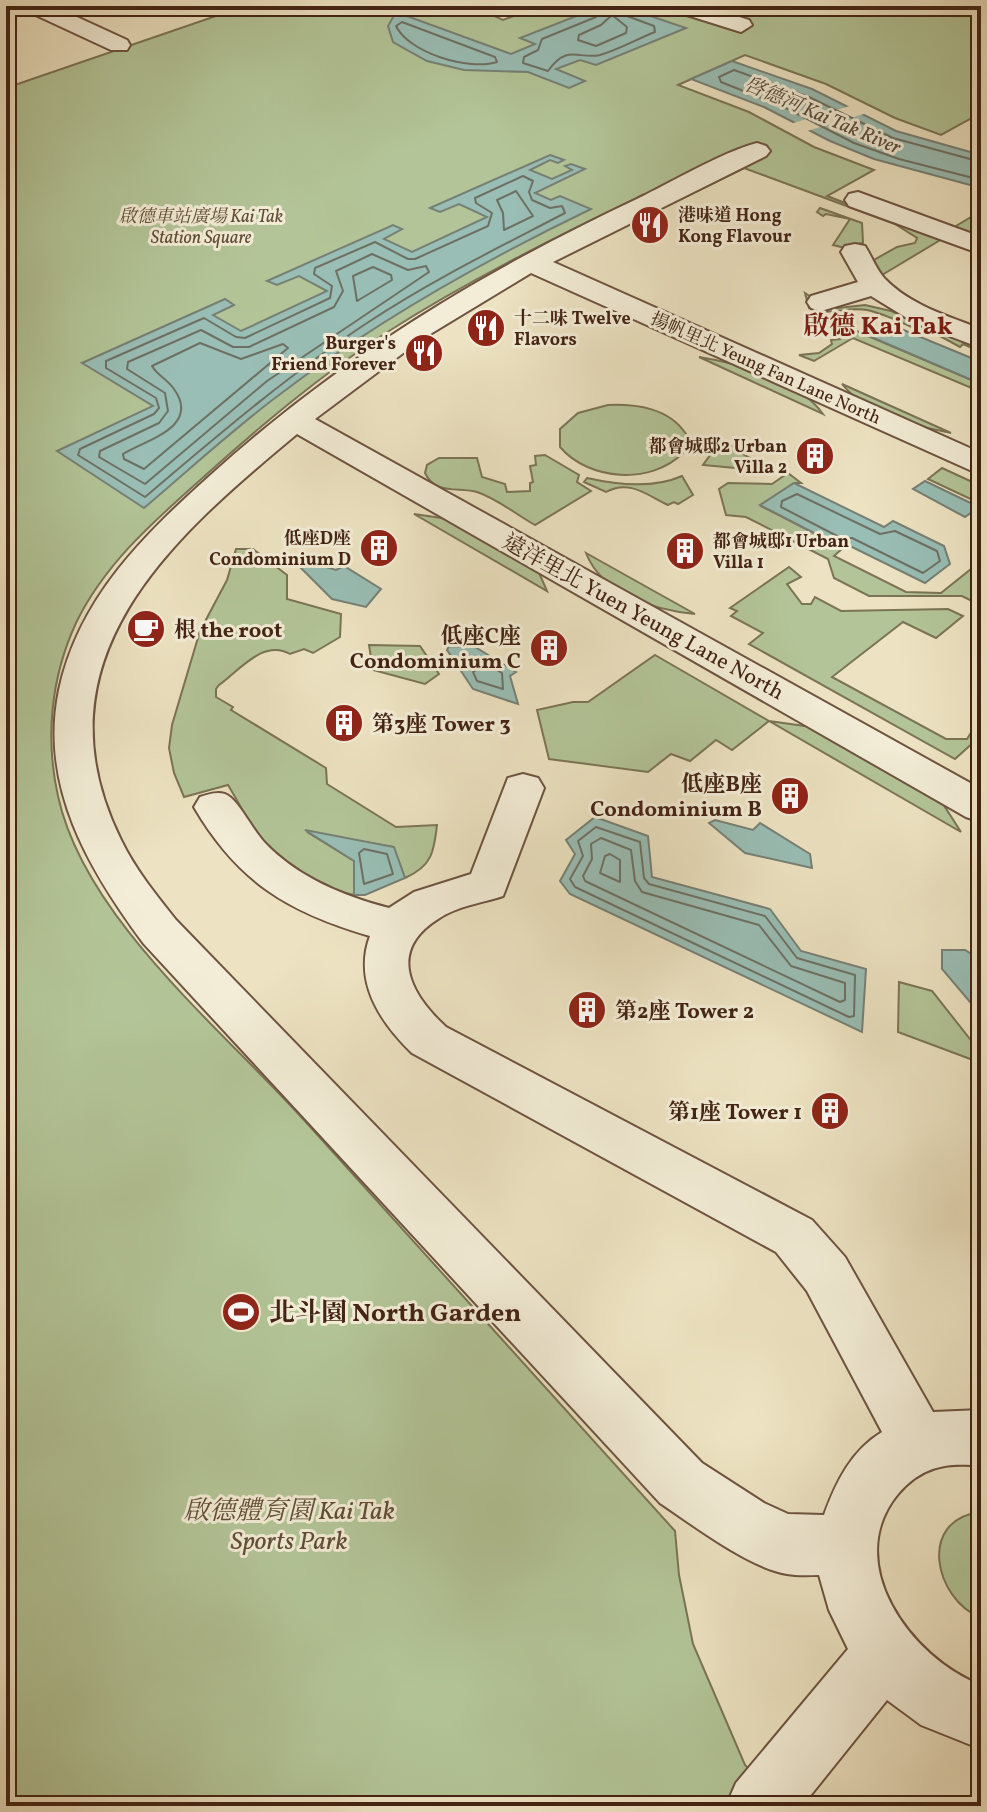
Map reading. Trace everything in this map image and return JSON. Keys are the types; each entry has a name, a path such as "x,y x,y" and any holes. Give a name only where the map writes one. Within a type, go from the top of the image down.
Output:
{"street":[{"path":"35,6 119,45"},
{"path":"682,6 741,25"},
{"path":"757,151 540,266 442,313 337,385 284,426 142,557 111,603 98,627 84,666 76,706 74,739 83,796 99,842 125,887 160,932 681,1483 743,1524 785,1544 847,1546"},
{"path":"858,200 981,246"},
{"path":"855,252 859,264 875,286 919,314 981,339"},
{"name":"揚帆里北 Yeung Fan Lane North","path":"540,266 981,465"},
{"path":"821,302 875,286"},
{"name":"遠洋里北 Yuen Yeung Lane North","path":"306,426 981,807"},
{"path":"523,788 488,885 424,906 396,927 387,953 385,972 390,992 399,1010 420,1033 794,1236 963,1437 898,1454 879,1469 858,1498 847,1546 850,1581 861,1615 885,1654 909,1679 933,1697 960,1712 981,1717"},
{"path":"215,807 231,835 253,860 282,883 317,902 396,927"},
{"path":"765,1799 885,1654"}],"green space":[{"name":"啟德體育園 Kai Tak Sports Park","path":"245,6 472,6 503,20 539,6 981,6 981,113 941,135 895,118 826,84 745,55 678,85 749,112 814,147 874,170 827,196 936,238 981,211 981,254 942,239 882,275 872,261 897,247 915,243 917,238 895,224 744,168 671,204 645,194 612,210 483,276 389,331 314,384 221,462 147,529 100,582 76,623 68,644 53,708 52,752 58,796 73,841 96,885 160,970 304,1120 675,1531 679,1575 693,1644 745,1765 784,1806 6,1806 6,88"},
{"path":"820,208 862,223 863,243 848,245 849,249 833,245 850,219 823,216 817,212"},
{"path":"805,293 829,309 865,305 891,311 981,347 981,352 963,344 960,347 927,329 922,332 874,312 860,309 816,311 809,308"},
{"path":"854,330 981,384 981,392 853,338 814,361 799,355 819,353 832,344 831,340 840,339"},
{"path":"699,357 767,374 798,390 823,414"},
{"path":"842,384 951,433 878,411"},
{"path":"608,405 652,409 671,418 686,434 683,453 654,470 620,475 587,467 572,458 560,447 560,429 578,413"},
{"path":"713,437 743,451 741,453 750,458 735,468 703,465 713,451"},
{"path":"545,455 579,475 577,482 591,491 535,525 477,492 435,485 425,473 427,465 439,458 477,458 482,477 505,484 507,492 530,491 530,483 533,482 530,466 536,465 535,456"},
{"path":"942,468 981,486 981,504 928,479"},
{"path":"788,473 801,483 795,483 761,506 843,548 834,556 906,592 941,593 971,569 981,574 981,602 978,604 962,596 869,596 834,578 828,559 746,517 726,515 719,489 728,483 772,484"},
{"path":"682,476 693,495 678,504 668,505 630,488 614,488 606,492 584,482 587,478 647,484"},
{"path":"414,514 462,521 537,568 547,591"},
{"path":"236,549 253,549 287,575 287,599 341,614 340,637 313,653 304,649 290,654 280,650 261,653 219,685 216,697 233,707 231,710 326,768 327,784 396,827 437,825 430,857 421,868 405,878 393,847 307,832 354,861 354,895 340,891 296,869 271,848 251,824 228,785 184,797 174,773 169,748 172,725 200,631 227,580"},
{"path":"586,553 695,614 663,609 631,597 604,579"},
{"path":"789,567 801,577 787,584 802,604 811,604 815,597 841,611 948,609 963,616 936,638 903,622 832,677 946,739 967,739 981,717 981,744 975,741 955,759 749,644 763,633 731,616 737,611 730,608"},
{"path":"369,645 420,646 439,674 425,684 373,670"},
{"path":"655,655 769,721 732,750 716,740 690,761 671,754 648,772 549,759 537,710 588,702"},
{"path":"769,721 819,728 916,777 943,804 961,832"},
{"path":"899,982 932,991 981,1053 981,1063 898,1032"},
{"path":"981,1512 981,1618 965,1608 952,1594 943,1578 939,1560 940,1544 947,1529 961,1518"}],"water":[{"path":"602,6 621,6 686,28 596,65 580,60 556,69 585,81 569,88 528,72 464,70 427,61 393,42 388,26 396,12 511,54 535,44 520,38"},
{"name":"啓德河 Kai Tak River","path":"732,61 812,89 896,131 981,155 981,188 874,159 830,141 764,107 691,79"},
{"path":"550,155 564,160 558,163 550,160 530,170 552,179 572,170 565,166 571,164 585,169 535,193 551,200 560,196 591,209 509,250 353,342 262,408 144,508 57,451 153,406 82,363 225,299 234,305 213,315 241,331 327,291 299,276 277,285 267,281 393,225 402,229 384,239 412,252 487,217 459,204 440,212 430,208"},
{"path":"889,324 981,362 981,384 869,336"},
{"path":"925,481 979,507 965,517 913,489"},
{"path":"794,483 884,527 893,521 944,546 950,564 925,583 848,545 843,548 760,505"},
{"path":"299,559 336,570 344,566 381,589 366,607 332,599 294,561"},
{"path":"449,646 475,647 516,672 510,676 518,704 473,689 447,650"},
{"path":"595,817 648,836 652,877 770,909 801,951 866,969 862,1032 570,894 560,881 575,854 566,840"},
{"path":"715,820 753,830 760,823 810,854 812,868 745,853 709,823"},
{"path":"305,830 394,847 405,878 365,895 354,895 354,861"},
{"path":"942,950 965,950 981,960 981,1015 942,969"}],"pier":[{"path":"853,105 867,113 804,132 790,124"}],"place":[{"name":"港味道 Hong Kong Flavour","path":"650,225"},
{"name":"十二味 Twelve Flavors","path":"486,328"},
{"name":"Burger's Friend Forever","path":"424,353"},
{"name":"都會城邸2 Urban Villa 2","path":"815,456"},
{"name":"低座D座 Condominium D","path":"379,548"},
{"name":"都會城邸1 Urban Villa 1","path":"685,551"},
{"name":"根 the root","path":"146,629"},
{"name":"低座C座 Condominium C","path":"549,648"},
{"name":"第3座 Tower 3","path":"344,723"},
{"name":"低座B座 Condominium B","path":"790,796"},
{"name":"第2座 Tower 2","path":"587,1010"},
{"name":"第1座 Tower 1","path":"830,1111"},
{"name":"北斗園 North Garden","path":"241,1312"}],"district":[{"name":"啟德 Kai Tak","path":"878,325"}],"park label":[{"name":"啟德車站廣場 Kai Tak Station Square","path":"201,226"}]}
